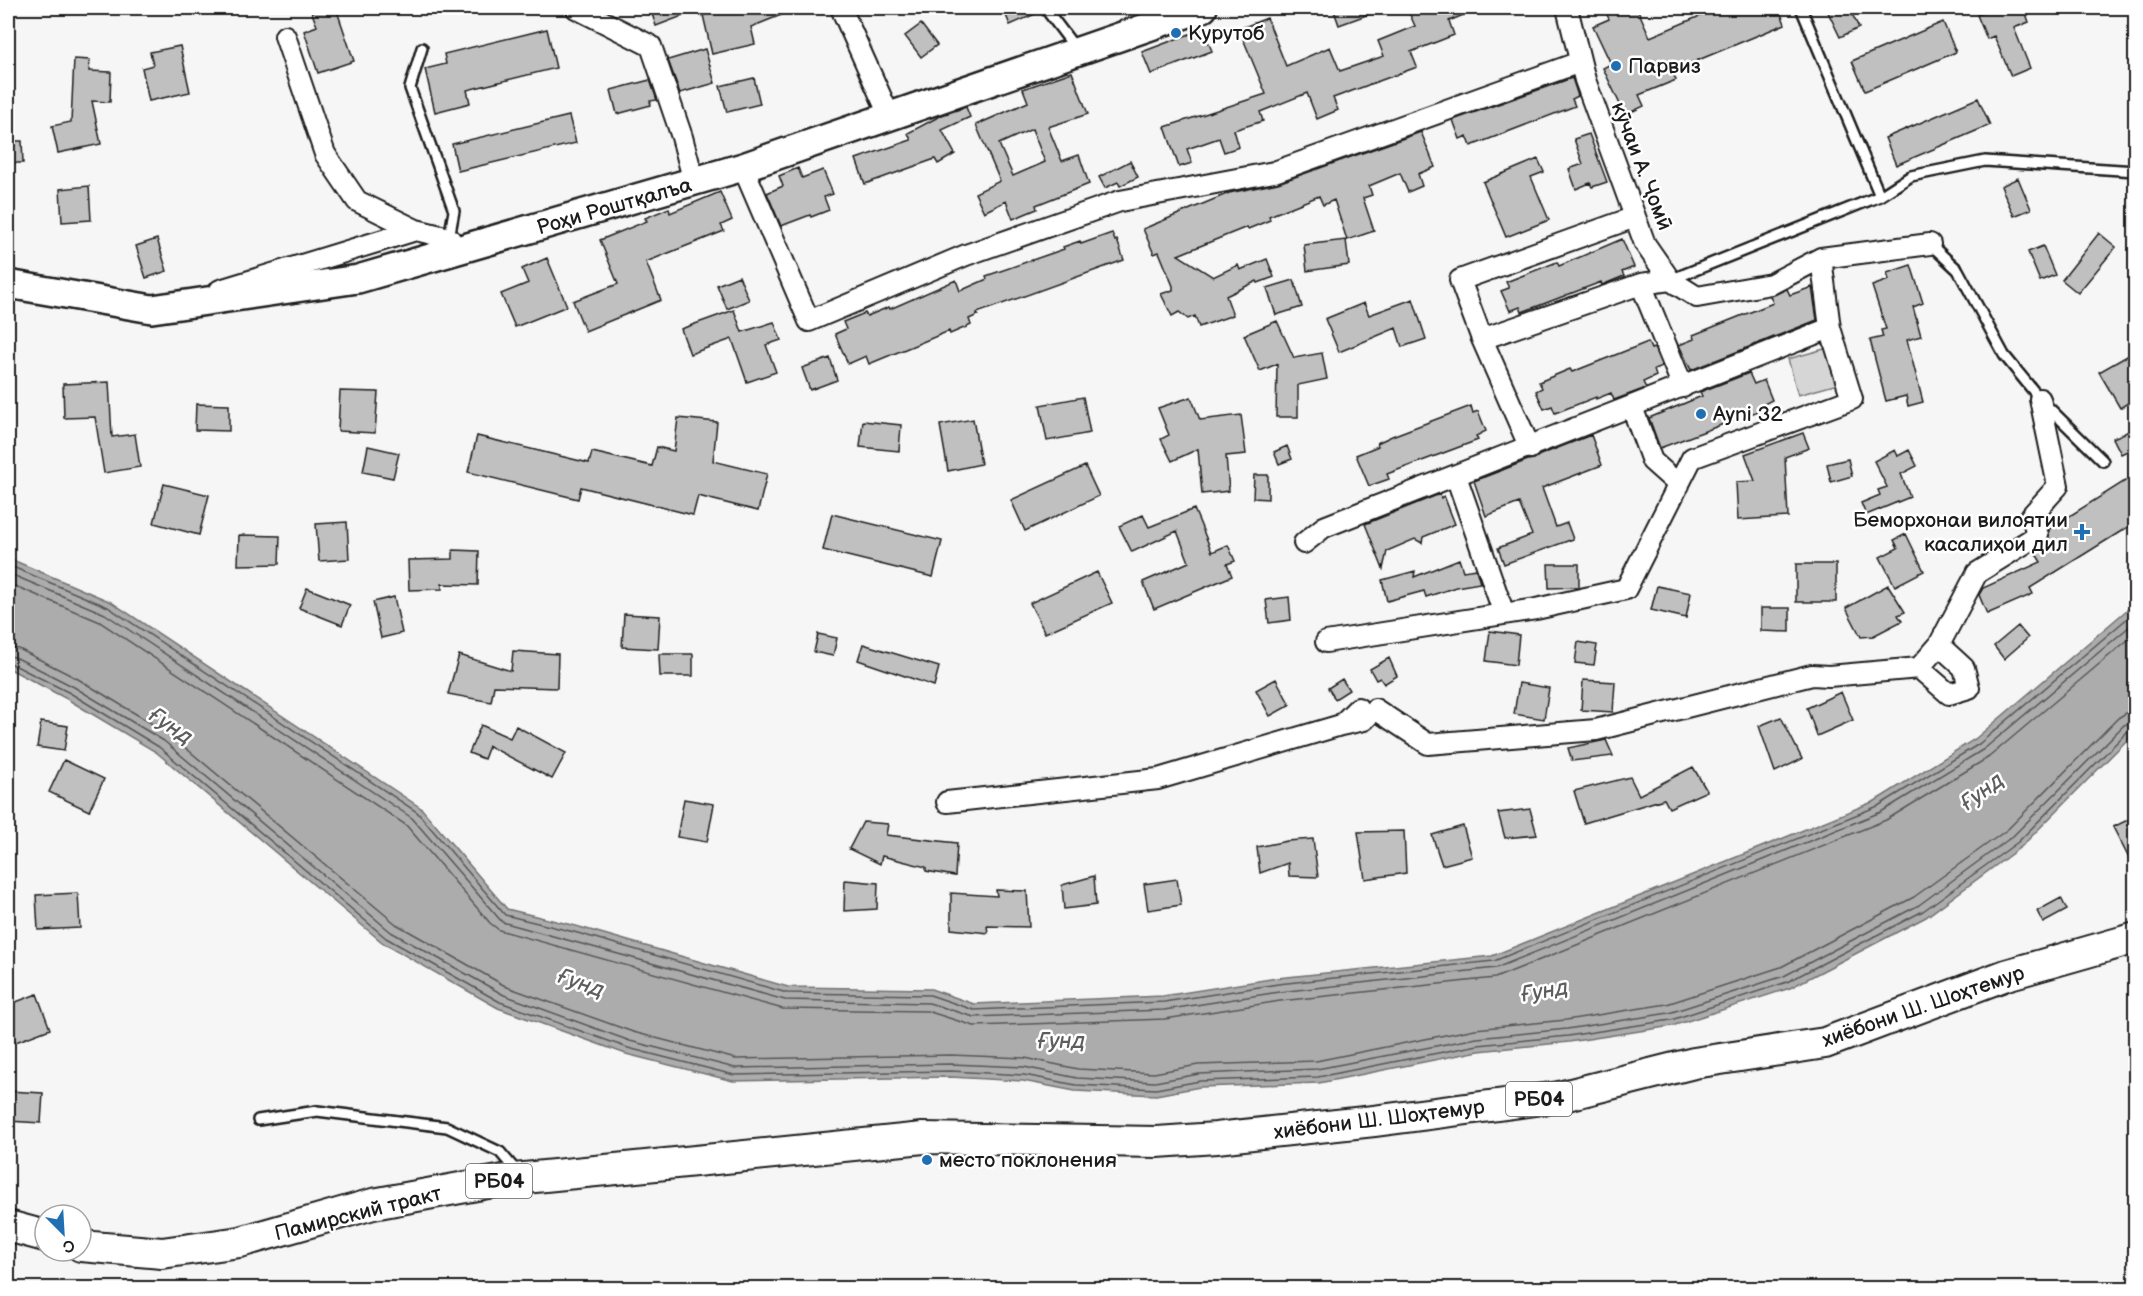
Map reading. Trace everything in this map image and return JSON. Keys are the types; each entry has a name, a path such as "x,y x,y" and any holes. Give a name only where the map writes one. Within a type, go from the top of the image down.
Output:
{"main road":[{"name":"Роҳи Роштқалъа","path":"8,284 152,309 358,279 454,245 743,167 1203,8"},
{"name":"хиёбони Ш. Шоҳтемур","path":"923,1138 1157,1142 1374,1121 1559,1097 1694,1063 1825,1043 2006,975 2136,938"},
{"name":"Памирский тракт","path":"93,1247 162,1254 240,1242 373,1204 522,1178 923,1138"},
{"path":"8,1226 33,1233"}],"street":[{"path":"576,8 651,46 682,137 694,182"},
{"path":"841,8 889,115"},
{"name":"кӯчаи А. Ҷомӣ","path":"1567,8 1585,80 1645,244 1670,280 1697,297 1772,284 1821,258 1930,244"},
{"path":"285,36 325,154 357,201 416,230 454,245"},
{"path":"743,167 809,321 966,255 1120,201 1274,172 1580,62"},
{"path":"1530,448 1482,339 1460,280 1635,217"},
{"path":"152,309 416,230"},
{"path":"1326,642 1504,614 1626,589 1692,458 1852,399 1830,328 1821,258"},
{"path":"1482,339 1641,284 1670,280"},
{"path":"1641,284 1683,387"},
{"path":"1304,543 1324,527 1530,448 1830,328"},
{"path":"947,801 1158,779 1364,720 1376,709 1428,744 1596,730 1812,675 1829,676 1919,668 1939,645 1977,573 2038,535 2031,516 2058,486 2040,399"},
{"path":"1632,407 1652,461 1679,484"},
{"path":"1455,476 1504,614"},
{"path":"1919,668 1949,694 1969,688 1964,668 1939,645"},
{"path":"1341,725 1358,708"}],"lane":[{"path":"1045,8 1077,51"},
{"path":"1801,8 1880,196"},
{"path":"422,48 410,88 454,211 454,245"},
{"path":"1670,280 1880,196 1911,176 1985,161 2136,171"},
{"path":"1930,244 1958,270 2004,355 2040,399 2103,461"},
{"path":"258,1120 317,1111 447,1127 500,1152 522,1178"}],"shaded area":[{"path":"1828,348 1838,384 1798,395 1788,359"}],"water":[{"name":"Ғунд","path":"8,558 111,602 421,808 507,909 576,926 788,987 931,989 974,1004 1163,996 1277,978 1492,956 1875,801 1975,739 2135,603 2135,732 2022,846 1926,917 1790,988 1672,1026 1569,1042 1479,1051 1319,1083 1200,1087 1156,1095 1075,1091 1023,1081 950,1077 733,1081 626,1054 498,1008 383,943 156,752 67,699 8,668"}],"building":[{"path":"310,8 336,8 354,61 318,73 304,31 317,26"},
{"path":"650,8 701,8 701,9 656,26"},
{"path":"735,8 799,8 751,27 755,44 712,54 703,15"},
{"path":"1003,8 1038,8 1040,12 1010,25"},
{"path":"1333,8 1383,8 1383,9 1339,25"},
{"path":"1407,8 1480,8 1449,21 1454,35 1411,52 1417,67 1333,98 1338,110 1317,119 1307,93 1260,112 1263,121 1234,130 1239,147 1224,152 1219,138 1187,149 1192,163 1179,167 1165,127 1266,94 1239,29 1267,18 1286,66 1330,47 1340,71 1384,56 1378,41 1415,26"},
{"path":"1604,8 1637,8 1650,37 1719,8 1779,8 1785,24 1672,71 1676,80 1639,95 1644,106 1625,115 1603,68 1611,64 1593,26 1609,19"},
{"path":"1826,8 1849,8 1859,28 1840,37"},
{"path":"1996,8 2024,8 2029,22 2014,28 2030,68 2011,76 1994,36 1987,39 1977,15"},
{"path":"1943,22 1956,52 1865,91 1852,61"},
{"path":"921,24 937,45 921,57 905,36"},
{"path":"547,29 556,68 467,90 470,103 435,112 425,69 446,64 444,54"},
{"path":"1203,29 1212,51 1151,74 1142,52"},
{"path":"180,46 190,92 149,101 142,68 153,65 150,52"},
{"path":"705,49 715,83 680,93 668,60"},
{"path":"74,59 90,60 89,71 111,72 110,102 92,101 101,144 58,153 52,126 71,122"},
{"path":"1072,72 1088,114 1048,127 1062,161 1079,155 1089,184 1036,205 1037,209 1013,219 1006,201 984,212 975,193 1000,181 976,125 1028,102 1023,89","holes":["1032,129 1045,162 1013,176 999,144"]},
{"path":"754,78 760,104 727,112 720,86"},
{"path":"1572,78 1578,96 1572,99 1575,106 1471,146 1467,136 1460,139 1453,120"},
{"path":"650,80 657,100 650,101 651,105 617,114 611,90"},
{"path":"1978,98 1990,125 1896,165 1885,138"},
{"path":"966,107 970,117 942,130 955,154 938,164 935,159 865,184 856,159 911,140 908,133 942,115"},
{"path":"569,116 576,143 458,171 452,144"},
{"path":"1421,132 1435,167 1418,174 1422,186 1408,192 1400,173 1369,186 1372,195 1363,198 1374,231 1347,240 1334,200 1323,205 1319,196 1269,216 1270,220 1178,255 1213,277 1238,265 1240,270 1267,259 1274,277 1258,283 1257,281 1226,296 1233,315 1199,327 1195,316 1188,319 1179,312 1172,316 1161,294 1173,290 1173,286 1159,252 1154,254 1143,229 1229,193 1278,183"},
{"path":"1589,134 1607,182 1592,187 1590,183 1576,189 1569,169 1583,164 1574,139"},
{"path":"8,141 22,141 23,163 8,163"},
{"path":"1538,159 1544,172 1531,177 1549,220 1506,237 1483,182"},
{"path":"1130,161 1138,177 1120,186 1118,182 1105,188 1099,177"},
{"path":"798,168 802,178 823,170 833,194 824,197 829,210 781,226 767,193 783,186 779,176"},
{"path":"2018,178 2031,209 2014,216 2001,186"},
{"path":"89,186 91,220 62,222 60,189"},
{"path":"720,192 732,220 721,225 724,231 646,262 661,300 585,331 573,301 618,284 600,240 647,221 645,218 669,208 670,213"},
{"path":"1112,233 1124,260 977,313 978,315 969,319 971,325 950,334 949,331 869,364 866,356 848,364 835,334 846,329 843,322 865,313 867,316 889,307 890,309 956,280 960,291 987,279 986,276 1064,249 1063,247 1080,241 1081,244"},
{"path":"2099,233 2116,247 2078,293 2062,280"},
{"path":"157,239 167,271 146,278 136,246"},
{"path":"1622,239 1634,267 1622,272 1624,276 1602,285 1601,282 1522,312 1520,307 1510,311 1501,291 1509,288 1506,282 1557,262 1559,266"},
{"path":"1346,240 1349,265 1307,271 1304,245"},
{"path":"2043,246 2055,275 2040,281 2028,252"},
{"path":"547,258 567,306 515,327 501,294 528,283 522,269"},
{"path":"1911,265 1923,303 1913,307 1921,336 1907,340 1923,402 1908,406 1906,396 1886,401 1870,340 1883,337 1881,330 1886,329 1872,286 1889,280 1887,273"},
{"path":"739,276 749,300 727,309 717,285"},
{"path":"1294,280 1302,307 1276,315 1267,288"},
{"path":"1812,287 1817,320 1691,370 1679,345 1694,339 1693,335 1773,303 1770,296 1787,289 1790,295"},
{"path":"1413,299 1426,339 1402,347 1396,328 1339,352 1325,319 1364,303 1369,315"},
{"path":"734,310 742,332 774,322 781,340 766,345 776,372 747,382 732,339 690,354 681,329"},
{"path":"1277,321 1294,358 1322,353 1327,379 1298,385 1298,417 1276,417 1277,364 1260,371 1244,335"},
{"path":"1648,342 1651,349 1654,348 1662,367 1654,370 1656,376 1643,382 1646,388 1614,400 1611,393 1596,399 1596,397 1555,413 1552,406 1544,409 1536,391 1542,388 1539,382 1570,369 1572,372"},
{"path":"2129,355 2136,366 2136,398 2120,408 2099,372"},
{"path":"830,358 837,380 810,390 802,368"},
{"name":"Ayni 32","path":"1749,373 1754,384 1764,380 1772,400 1764,404 1766,408 1660,448 1649,418 1702,396 1700,392"},
{"path":"109,382 112,437 135,434 140,467 104,473 95,417 64,418 63,384"},
{"path":"340,391 378,392 375,433 338,431"},
{"path":"1083,397 1090,433 1047,441 1040,405"},
{"path":"1191,397 1200,420 1241,415 1246,454 1226,456 1229,491 1202,494 1198,449 1172,461 1161,439 1169,435 1158,408"},
{"path":"196,404 229,405 229,431 195,430"},
{"path":"1471,406 1473,413 1478,411 1486,431 1476,436 1478,440 1387,474 1389,479 1369,486 1356,455 1378,446 1377,443 1392,436"},
{"path":"678,418 717,422 713,461 767,474 758,511 698,496 693,515 581,487 578,499 468,472 477,436 589,463 592,452 652,466 657,447 674,451"},
{"path":"973,419 981,464 948,471 940,425"},
{"path":"863,421 901,425 899,451 860,447"},
{"path":"2136,428 2136,447 2121,454 2113,438"},
{"path":"1803,433 1809,448 1785,457 1788,517 1738,520 1736,482 1755,481 1745,454"},
{"path":"1591,435 1602,465 1542,488 1556,527 1567,523 1573,539 1504,564 1498,548 1532,535 1519,503 1486,516 1474,481"},
{"path":"368,446 399,453 393,478 363,472"},
{"path":"1287,446 1292,459 1279,464 1274,452"},
{"path":"1895,450 1898,456 1909,450 1917,466 1901,474 1910,497 1866,515 1861,503 1880,495 1878,490 1887,487 1874,461"},
{"path":"1848,459 1852,476 1831,482 1827,464"},
{"path":"1085,466 1099,496 1025,531 1011,500"},
{"name":"Беморхонаи вилоятии касалиҳои дил","path":"2136,474 2136,522 2030,588 2033,594 1987,614 1979,595 1983,588 2041,562 2034,551 2048,541 2049,529"},
{"path":"1254,475 1268,475 1268,499 1253,498"},
{"path":"164,484 209,495 199,535 154,523"},
{"path":"1440,494 1441,498 1444,496 1455,524 1423,537 1422,543 1415,539 1387,551 1383,569 1365,524"},
{"path":"1194,509 1212,552 1228,545 1235,561 1227,564 1232,576 1154,609 1143,582 1189,562 1177,531 1132,552 1119,526 1143,515 1149,527"},
{"path":"832,514 942,541 933,577 823,550"},
{"path":"347,522 349,559 319,561 316,524"},
{"path":"1906,534 1924,571 1895,586 1880,557 1898,548 1894,540"},
{"path":"239,535 280,536 279,564 238,565"},
{"path":"453,550 479,551 478,585 442,584 442,589 409,590 408,560 453,559"},
{"path":"1459,559 1463,571 1476,569 1480,583 1456,587 1426,597 1424,591 1387,601 1382,580 1415,571 1414,577"},
{"path":"1548,564 1579,564 1579,587 1549,588"},
{"path":"1796,564 1836,564 1836,602 1796,602"},
{"path":"1097,572 1112,603 1045,633 1030,603"},
{"path":"1888,585 1905,612 1898,615 1902,621 1873,636 1861,637 1846,608"},
{"path":"1657,586 1691,593 1686,618 1651,610"},
{"path":"307,588 350,605 342,625 299,608"},
{"path":"394,597 402,633 381,638 373,602"},
{"path":"1289,597 1291,620 1269,623 1266,600"},
{"path":"1761,608 1790,608 1790,632 1761,631"},
{"path":"624,614 660,616 658,649 622,647"},
{"path":"2018,626 2028,638 2004,659 1994,646"},
{"path":"1490,631 1519,635 1516,665 1486,661"},
{"path":"818,634 837,638 833,656 814,652"},
{"path":"1578,642 1597,645 1594,665 1575,663"},
{"path":"863,644 939,667 934,686 858,660"},
{"path":"513,651 558,654 557,688 494,686 491,702 448,694 459,655 511,671"},
{"path":"659,654 693,654 693,676 660,676"},
{"path":"1389,658 1397,676 1384,684 1380,678 1376,680 1370,669"},
{"path":"1276,679 1290,705 1270,716 1256,690"},
{"path":"1342,679 1349,690 1335,699 1328,688"},
{"path":"1583,680 1615,682 1613,712 1581,710"},
{"path":"1519,683 1549,688 1544,719 1514,714"},
{"path":"1841,692 1853,720 1817,736 1807,708"},
{"path":"1781,717 1802,759 1775,772 1759,726"},
{"path":"41,722 68,726 64,751 37,747"},
{"path":"481,725 510,738 516,726 566,753 552,779 489,746 484,759 469,753"},
{"path":"1606,740 1613,756 1572,761 1568,748"},
{"path":"64,760 104,779 89,811 49,792"},
{"path":"1693,767 1707,791 1669,808 1664,799 1584,823 1574,791 1630,777 1639,795"},
{"path":"684,799 714,804 707,842 677,837"},
{"path":"1530,809 1537,835 1505,838 1498,813"},
{"path":"2136,816 2136,872 2113,827"},
{"path":"863,822 888,824 886,835 957,843 955,876 926,871 926,867 882,856 880,864 849,849"},
{"path":"1463,826 1472,857 1442,865 1432,835"},
{"path":"1404,831 1406,873 1365,879 1358,832"},
{"path":"1313,839 1318,877 1289,876 1288,863 1260,873 1257,847"},
{"path":"1094,876 1096,905 1064,909 1062,885"},
{"path":"1177,879 1181,905 1148,910 1144,884"},
{"path":"845,880 878,883 877,909 844,911"},
{"path":"996,890 1027,891 1029,927 987,926 988,933 951,929 951,893 997,896"},
{"path":"78,893 80,928 38,930 36,895"},
{"path":"2061,898 2067,910 2043,923 2037,911"},
{"path":"37,994 50,1029 8,1045 8,1005"},
{"path":"8,1091 43,1093 41,1123 8,1121"}],"place":[{"name":"Курутоб","path":"1176,33"},
{"name":"Парвиз","path":"1616,66"},
{"name":"Ayni 32","path":"1701,414"},
{"name":"Беморхонаи вилоятии касалиҳои дил","path":"2082,532"},
{"name":"место поклонения","path":"927,1160"}]}
